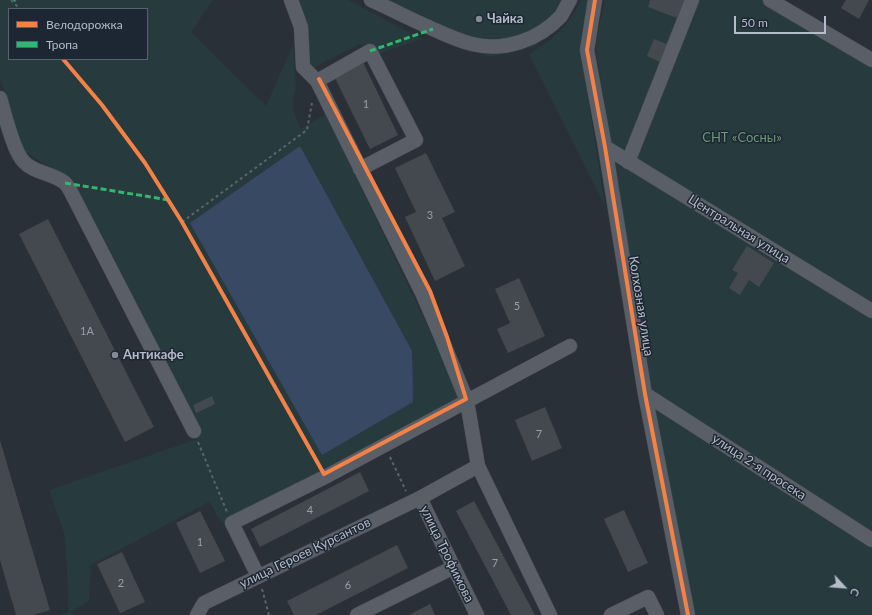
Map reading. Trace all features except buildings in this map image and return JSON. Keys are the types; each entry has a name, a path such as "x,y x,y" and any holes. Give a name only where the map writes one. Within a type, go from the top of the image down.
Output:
{"street":[{"path":"292,0 301,27 303,67 317,80 423,296 467,401 478,466 550,615"},
{"path":"371,0 453,38 473,45 489,46 507,46 522,42 535,36 551,25 561,15 570,0"},
{"name":"Колхозная улица","path":"595,0 587,50 605,147 645,394 688,615"},
{"path":"628,162 692,0"},
{"path":"770,0 872,60"},
{"path":"317,80 370,51 416,140 360,169"},
{"path":"0,98 16,148 24,162 39,171 53,176 65,184 73,196 194,432"},
{"name":"Центральная улица","path":"605,147 872,311"},
{"path":"258,576 232,523 325,477 570,346"},
{"name":"улица 2-я просека","path":"645,394 872,540"},
{"name":"улица Трофимова","path":"478,466 420,498 478,615"},
{"name":"улица Героев Курсантов","path":"197,615 204,603 420,498"},
{"path":"357,615 454,567"},
{"path":"611,615 648,597 657,615"}],"path":[{"path":"11,0 19,8"},
{"path":"182,222 307,130 312,102"},
{"path":"179,216 186,229"},
{"path":"194,432 232,523"},
{"path":"384,445 409,497 420,498"},
{"path":"258,576 269,615"}],"green space":[{"path":"0,0 213,0 191,32 266,106 293,45 296,87 293,101 294,113 301,129 326,114 462,398 317,475 222,523 209,502 91,565 89,601 70,612 75,615 60,615 69,612 65,536 49,490 197,439 196,431 67,177 23,151 0,78"},
{"path":"299,0 348,0 422,39 380,53 360,44 311,69 308,26"},
{"name":"Чайка","path":"366,0 576,0 535,46 490,57 427,35"},
{"path":"581,0 589,0 581,52 605,206 529,54 560,32"},
{"name":"СНТ «Сосны»","path":"605,0 765,0 872,64 872,615 692,615 653,396 595,45"}],"water":[{"path":"300,146 412,351 413,402 322,455 190,223"}],"marked path":[{"path":"370,51 433,29"},
{"path":"65,183 169,200"}],"cycle path":[{"path":"595,0 587,50 605,147 645,394 688,615"},
{"path":"64,60 102,105 145,163 182,222 324,474 466,399 447,337 430,291 319,79"}],"place":[{"name":"Чайка","path":"479,19"},
{"name":"Антикафе","path":"115,355"}]}
